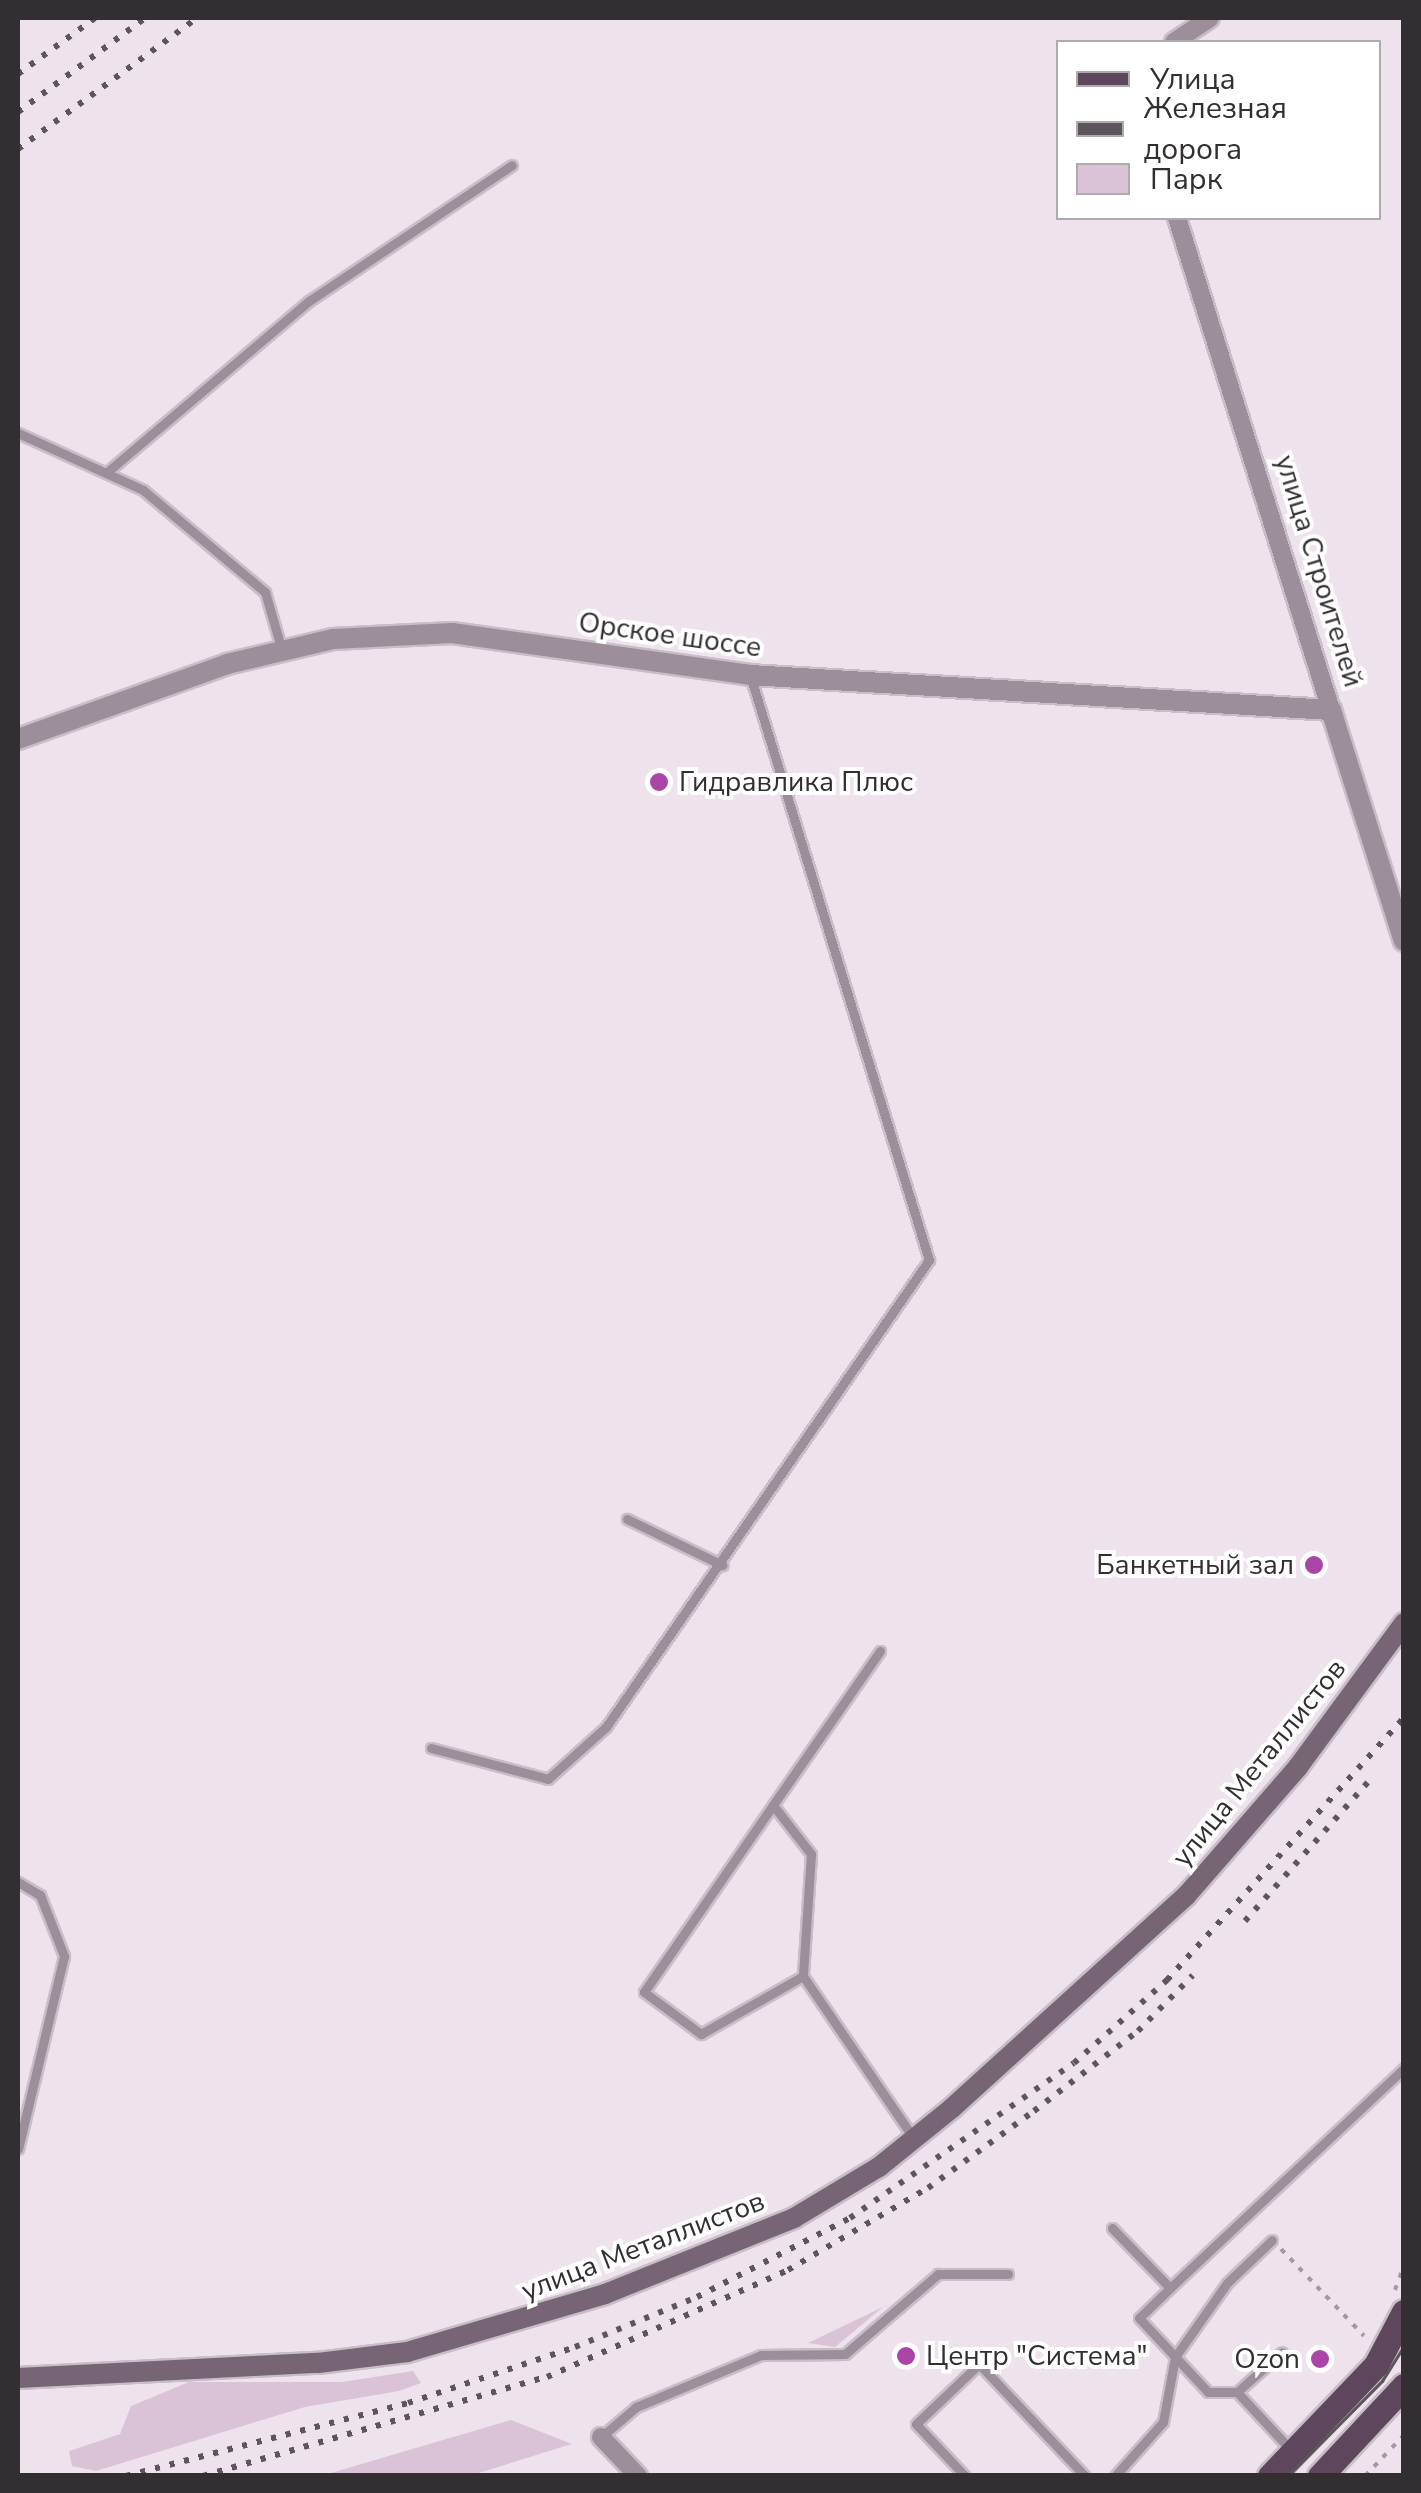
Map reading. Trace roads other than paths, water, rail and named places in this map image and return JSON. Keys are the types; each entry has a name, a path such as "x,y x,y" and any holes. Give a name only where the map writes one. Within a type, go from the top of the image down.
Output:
{"main road":[{"name":"улица Металлистов","path":"18,2378 318,2363 489,2332 702,2259 794,2218 914,2139 1186,1896 1298,1767 1404,1623"},
{"path":"1270,2476 1376,2365 1404,2312"},
{"path":"1317,2476 1404,2386"}],"street":[{"path":"1177,40 1210,18"},
{"name":"улица Строителей","path":"1179,220 1404,941"},
{"name":"Орское шоссе","path":"18,739 282,651 333,638 452,632 750,676 1331,710"},
{"path":"602,2437 636,2475"},
{"path":"1294,2453 1317,2476"}],"lane":[{"path":"106,473 309,302 512,164"},
{"path":"18,433 142,490 265,592 282,651"},
{"path":"430,1748 548,1779 606,1727 722,1565 929,1260 750,676"},
{"path":"627,1519 722,1565"},
{"path":"804,1976 700,2034 644,1992 880,1651"},
{"path":"772,1805 811,1854 804,1976 914,2139"},
{"path":"18,1882 40,1895 64,1956 18,2150"},
{"path":"1282,2352 1237,2392 1208,2392 1138,2318 1404,2068"},
{"path":"1112,2228 1170,2288"},
{"path":"1115,2476 1163,2422 1175,2357 1227,2282 1272,2240"},
{"path":"602,2437 636,2407 762,2355 845,2354 938,2274 1008,2274"},
{"path":"965,2476 916,2424 979,2364 1085,2476"},
{"path":"1237,2392 1294,2453"}],"tram line":[{"path":"1288,2476 1382,2381 1404,2346"}],"railway":[{"path":"18,74 95,18"},
{"path":"18,112 145,18"},
{"path":"18,149 197,18"},
{"path":"126,2476 408,2403 575,2347 697,2297 850,2218 1074,2063 1167,1980 1404,1718"},
{"path":"1245,1921 1374,1775"},
{"path":"203,2476 547,2377 788,2270 928,2188 1034,2111 1138,2031 1193,1975"}],"place":[{"name":"Гидравлика Плюс","path":"659,782"},
{"name":"Банкетный зал","path":"1314,1565"},
{"name":"Центр \"Система\"","path":"906,2356"},
{"name":"Ozon","path":"1320,2359"}]}
